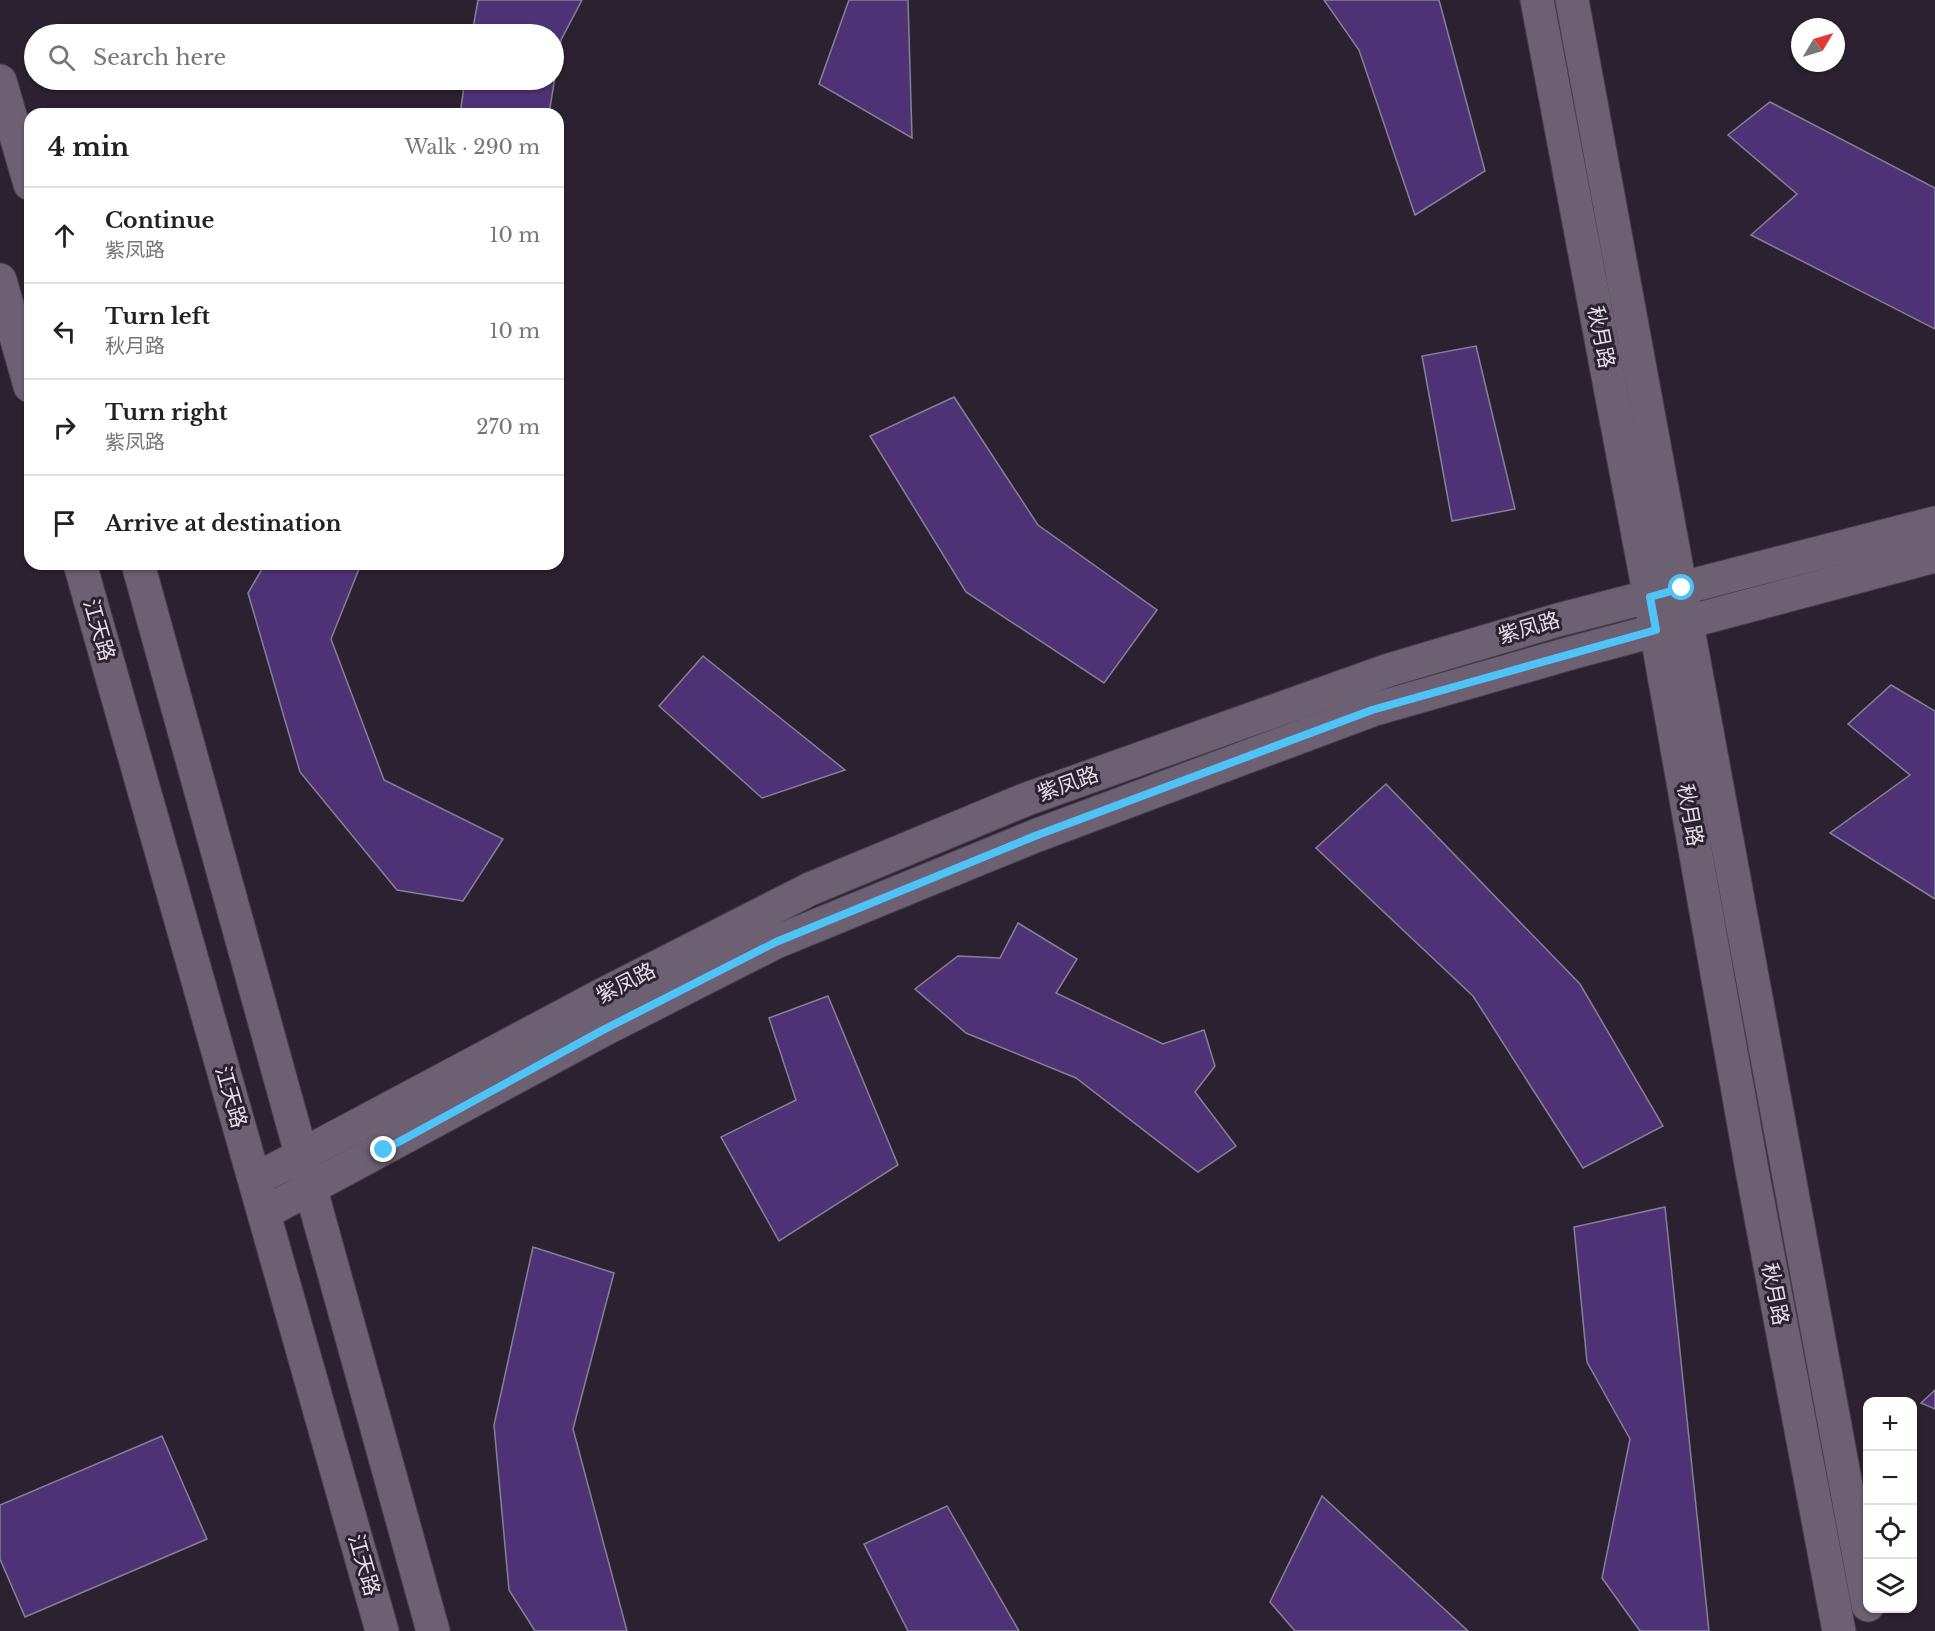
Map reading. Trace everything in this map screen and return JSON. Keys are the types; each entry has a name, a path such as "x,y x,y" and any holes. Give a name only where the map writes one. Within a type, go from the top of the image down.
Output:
{"street":[{"name":"秋月路","path":"1536,0 1650,597 1752,1170 1839,1631"},
{"name":"秋月路","path":"1572,0 1689,621 1785,1166 1863,1580"},
{"path":"0,81 24,163"},
{"path":"0,280 24,365"},
{"name":"紫凤路","path":"255,1180 602,996 832,880 1027,799 1378,673 1558,620 1935,523"},
{"name":"紫凤路","path":"264,1213 603,1030 787,938 1035,836 1372,710 1656,630 1935,556"},
{"name":"江天路","path":"82,570 382,1631"},
{"path":"140,570 433,1631"},
{"name":"秋月路","path":"1869,1613 1873,1631"}],"building":[{"path":"478,0 582,0 564,34 564,24 474,24"},
{"path":"849,0 908,0 912,138 819,84"},
{"path":"1324,0 1439,0 1485,171 1415,215 1359,50"},
{"path":"464,90 553,90 550,108 461,108"},
{"path":"1770,102 1935,188 1935,329 1751,235 1797,194 1728,135"},
{"path":"1476,346 1515,509 1452,521 1422,356"},
{"path":"954,397 1038,525 1157,610 1104,683 966,592 870,436"},
{"path":"261,570 359,570 331,639 384,780 503,839 463,901 397,890 300,772 248,593"},
{"path":"703,656 845,770 762,798 659,706"},
{"path":"1891,685 1935,711 1935,899 1830,833 1910,775 1848,724"},
{"path":"1386,784 1580,984 1663,1126 1583,1168 1473,996 1316,848"},
{"path":"1018,923 1077,959 1056,993 1163,1044 1204,1030 1215,1066 1195,1092 1236,1146 1198,1172 1076,1078 966,1033 915,989 958,956 1000,958"},
{"path":"828,996 898,1165 779,1241 721,1137 796,1100 769,1018"},
{"path":"1665,1207 1709,1631 1640,1631 1602,1578 1630,1439 1587,1362 1574,1227"},
{"path":"533,1247 614,1273 573,1429 627,1631 535,1631 509,1590 494,1425"},
{"path":"1935,1390 1935,1409 1921,1403"},
{"path":"162,1436 207,1539 25,1617 0,1559 0,1505"},
{"path":"1322,1496 1468,1631 1295,1631 1270,1602"},
{"path":"947,1506 1019,1631 908,1631 864,1544"}],"route":[{"path":"384,1150 603,1030 776,942 1035,836 1372,710 1656,630 1650,597 1682,588"}]}
